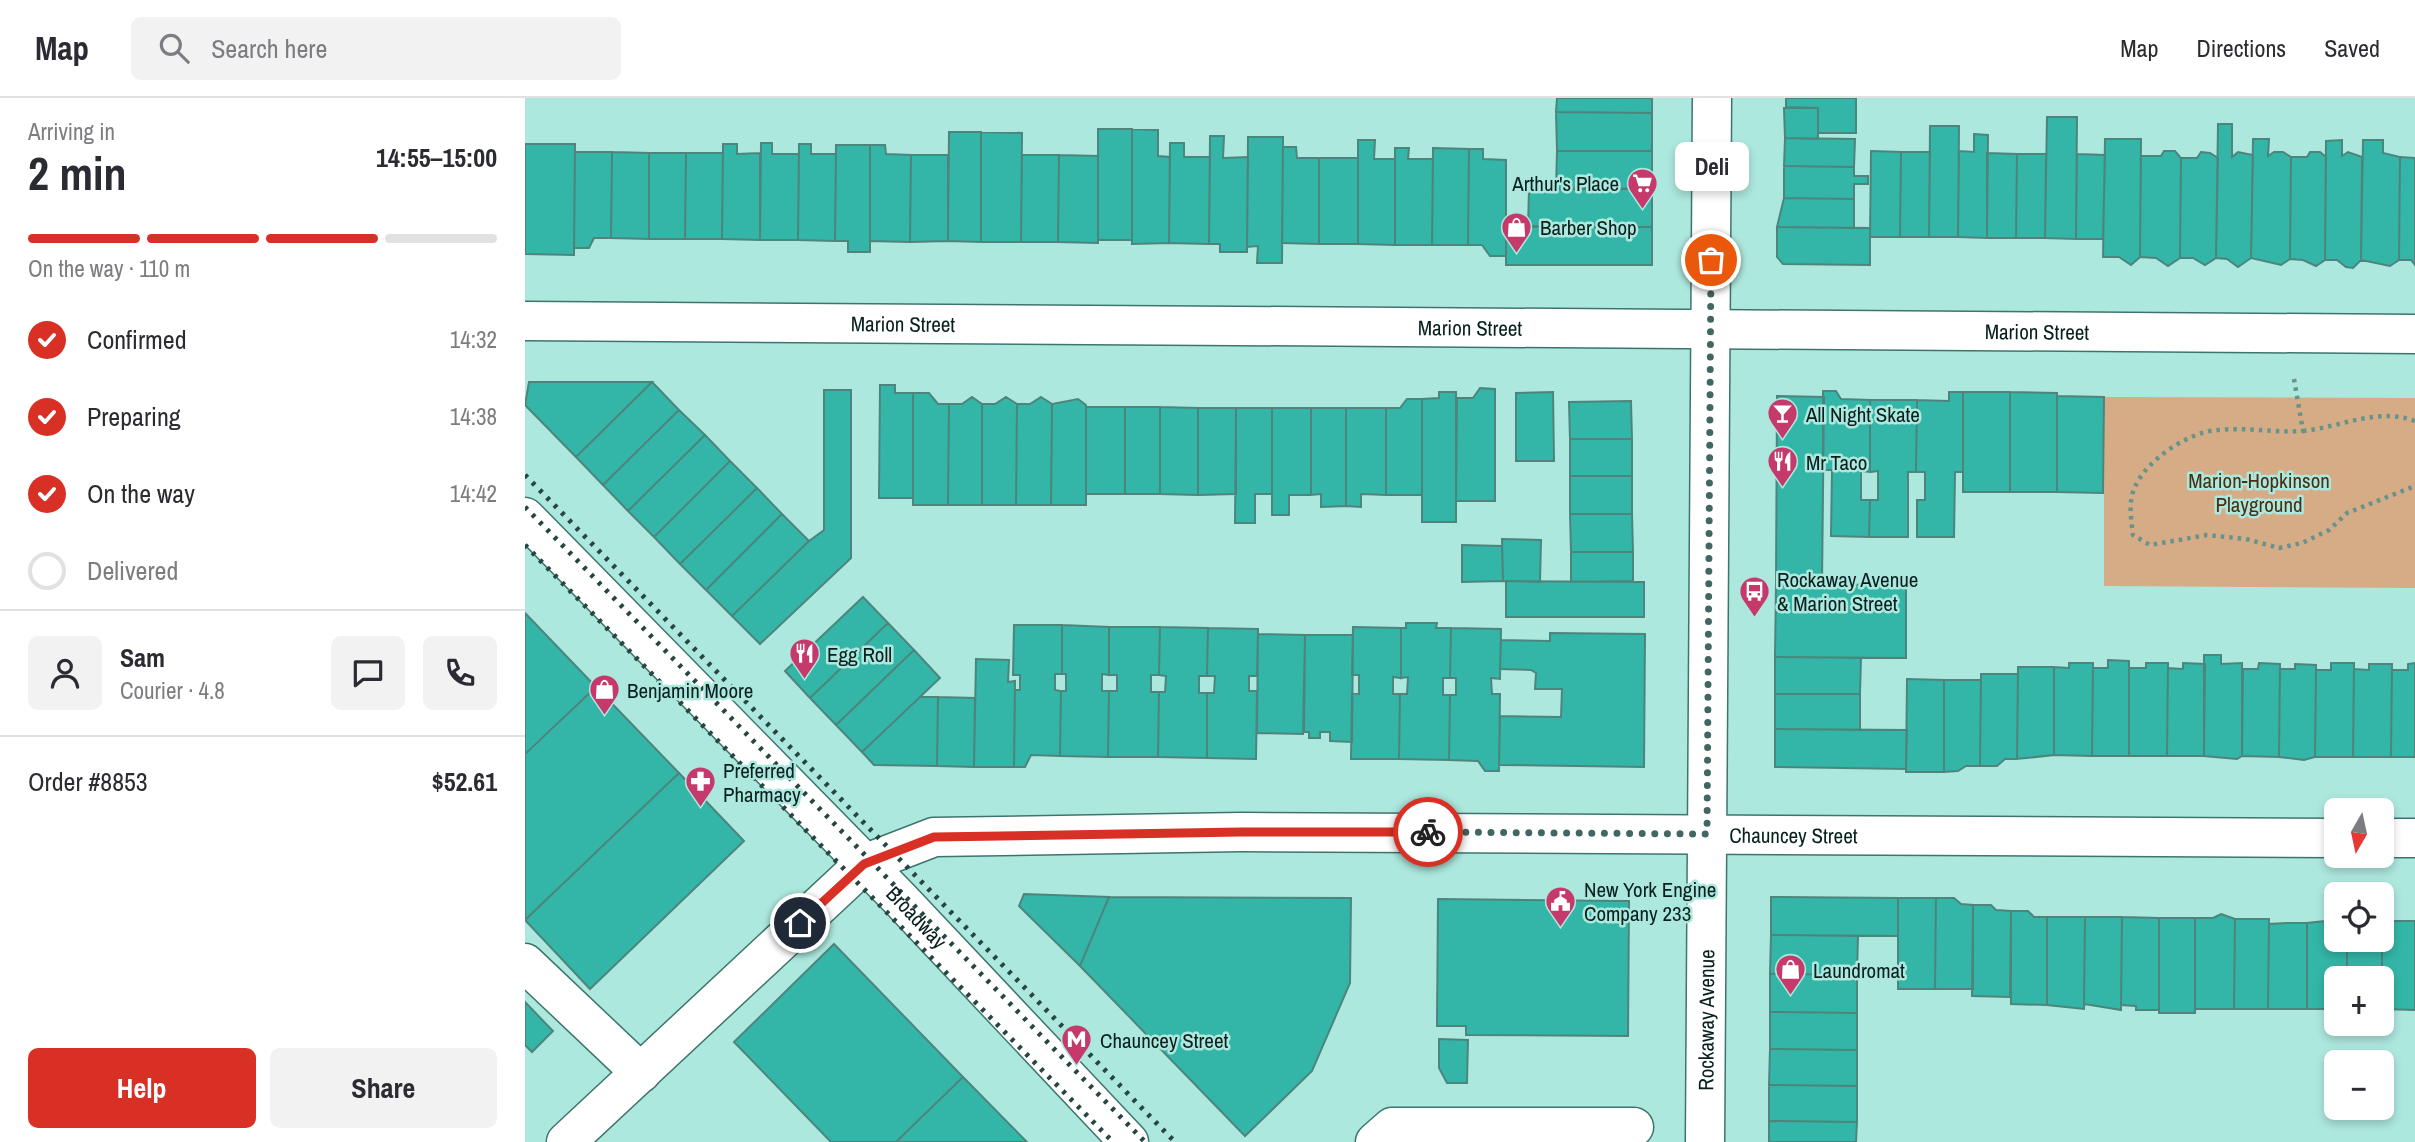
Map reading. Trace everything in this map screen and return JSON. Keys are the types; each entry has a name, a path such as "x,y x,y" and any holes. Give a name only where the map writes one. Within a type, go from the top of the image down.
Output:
{"street":[{"name":"Rockaway Avenue","path":"1705,1142 1712,98"},
{"name":"Marion Street","path":"525,321 2415,334"},
{"name":"Broadway","path":"525,517 864,864 1129,1142"},
{"name":"Chauncey Street","path":"566,1142 864,864 934,837 1241,832 2324,838"},
{"path":"2394,838 2415,838"},
{"path":"525,963 641,1073"},
{"path":"1374,1142 1392,1127 1634,1127"}],"path":[{"path":"2294,379 2303,431"},
{"path":"2415,421 2400,416 2365,417 2333,428 2303,431 2214,430 2186,439 2159,457 2135,485 2130,511 2133,535 2150,545 2207,535 2246,539 2279,548 2302,543 2329,530 2347,513 2415,486"}],"green space":[{"name":"Marion-Hopkinson Playground","path":"2104,397 2415,398 2415,588 2104,586"}],"building":[{"path":"1557,98 1652,98 1652,113 1556,112"},
{"path":"1786,98 1856,98 1856,133 1818,133 1818,108 1786,107"},
{"path":"1784,108 1818,108 1818,139 1785,138"},
{"path":"1556,112 1652,113 1652,151 1557,151"},
{"path":"2047,117 2077,117 2076,239 2045,238"},
{"path":"2218,124 2232,124 2232,157 2238,152 2253,155 2251,258 2238,267 2227,259 2216,258"},
{"path":"1930,126 1959,126 1958,237 1929,237"},
{"path":"1098,129 1132,129 1132,240 1098,240"},
{"path":"1132,129 1158,130 1158,156 1170,157 1169,243 1132,244"},
{"path":"949,132 981,132 981,242 948,241"},
{"path":"981,132 1022,133 1021,242 981,242"},
{"path":"1974,134 1988,135 1987,238 1958,237 1959,151 1974,152"},
{"path":"1210,136 1224,136 1223,158 1248,157 1247,252 1220,252 1220,244 1209,244"},
{"path":"1248,137 1283,137 1282,263 1257,263 1258,246 1247,247"},
{"path":"1785,138 1855,139 1854,167 1784,166"},
{"path":"2105,139 2141,139 2140,257 2131,265 2119,257 2103,257"},
{"path":"2253,139 2269,139 2268,156 2274,152 2283,152 2291,157 2290,259 2281,265 2251,258"},
{"path":"1358,140 1375,140 1374,159 1395,159 1395,245 1358,244"},
{"path":"2342,140 2342,156 2348,152 2362,157 2361,260 2353,268 2346,267 2337,260 2325,260 2326,141"},
{"path":"2363,140 2383,140 2383,153 2400,157 2399,260 2390,266 2361,260"},
{"path":"761,143 772,143 772,154 799,154 798,240 760,240"},
{"path":"1170,143 1184,143 1184,157 1210,157 1209,244 1169,243"},
{"path":"525,144 575,144 574,255 525,254"},
{"path":"723,144 737,144 737,154 760,153 760,240 722,239"},
{"path":"799,144 811,144 811,154 836,154 835,241 798,240"},
{"path":"836,145 870,145 870,252 848,252 848,241 835,241"},
{"path":"870,145 885,145 886,154 911,155 910,242 870,241"},
{"path":"1283,147 1296,147 1297,158 1319,158 1319,244 1282,243"},
{"path":"1395,148 1409,148 1408,159 1433,159 1432,245 1395,245"},
{"path":"1433,148 1469,149 1468,245 1432,245"},
{"path":"1469,149 1483,149 1483,159 1506,160 1506,256 1490,256 1482,245 1468,245"},
{"path":"1557,151 1652,151 1652,189 1556,188"},
{"path":"1871,151 1901,152 1900,237 1870,237"},
{"path":"2164,151 2175,151 2181,158 2180,258 2168,266 2156,258 2140,257 2141,156 2161,156"},
{"path":"575,152 612,152 611,238 594,238 589,248 574,248"},
{"path":"612,152 649,153 649,239 611,238"},
{"path":"1901,152 1930,152 1929,237 1900,237"},
{"path":"2201,152 2218,158 2216,258 2205,265 2193,258 2180,258 2181,158 2197,158"},
{"path":"2310,152 2320,152 2326,157 2325,260 2316,266 2303,260 2290,259 2291,157 2307,157"},
{"path":"649,153 686,153 685,239 649,239"},
{"path":"686,153 723,153 722,239 685,239"},
{"path":"1987,153 2017,154 2016,238 1987,238"},
{"path":"2017,154 2046,154 2045,238 2016,238"},
{"path":"2077,154 2105,155 2103,239 2076,239"},
{"path":"911,155 948,155 948,241 910,242"},
{"path":"1022,155 1059,155 1058,242 1021,242"},
{"path":"1059,155 1098,156 1098,243 1058,242"},
{"path":"2400,157 2415,158 2415,265 2411,260 2399,260"},
{"path":"1319,158 1358,158 1358,244 1319,244"},
{"path":"1784,166 1854,167 1854,176 1868,176 1868,184 1854,184 1854,199 1784,198"},
{"path":"1529,189 1652,189 1652,227 1528,227"},
{"path":"1784,198 1854,199 1854,228 1777,227"},
{"path":"1506,226 1652,227 1652,265 1506,265"},
{"path":"1777,227 1870,228 1870,265 1783,264 1777,257"},
{"path":"529,382 652,382 576,457 525,405"},
{"path":"652,382 679,410 603,485 576,457"},
{"path":"880,385 895,385 895,393 913,393 913,498 879,498"},
{"path":"1480,388 1495,389 1495,501 1456,501 1457,398 1473,398"},
{"path":"824,390 851,390 851,558 760,644 732,616 809,541 824,530"},
{"path":"1823,391 1836,391 1841,399 1870,400 1870,472 1861,471 1861,500 1870,500 1869,537 1831,536 1832,470 1823,470"},
{"path":"1439,392 1456,392 1456,522 1422,522 1422,399 1439,398"},
{"path":"1553,392 1554,461 1516,461 1516,393"},
{"path":"1949,392 1963,392 1963,472 1955,472 1954,537 1917,537 1917,500 1925,500 1925,472 1916,472 1917,400 1949,401"},
{"path":"1963,392 2010,392 2010,492 1963,492"},
{"path":"2010,392 2057,393 2057,492 2010,492"},
{"path":"913,393 929,393 938,404 949,404 948,505 913,505"},
{"path":"1777,396 1824,397 1822,584 1776,584"},
{"path":"2057,396 2104,397 2103,493 2057,492"},
{"path":"972,397 982,404 982,505 948,505 949,404 962,404"},
{"path":"1006,397 1017,404 1016,505 982,505 982,404 995,404"},
{"path":"1041,397 1052,404 1051,505 1016,505 1017,404 1030,404"},
{"path":"1078,399 1086,405 1086,505 1051,505 1052,404"},
{"path":"1407,399 1422,399 1422,495 1386,495 1386,408 1400,408"},
{"path":"1870,400 1917,400 1916,472 1908,472 1908,537 1869,537 1870,500 1878,500 1878,471 1870,472"},
{"path":"1631,401 1632,439 1570,439 1569,402"},
{"path":"1086,407 1125,407 1125,494 1086,494"},
{"path":"1125,407 1160,407 1160,494 1125,494"},
{"path":"1160,407 1198,408 1198,495 1160,494"},
{"path":"1198,408 1236,408 1236,494 1198,495"},
{"path":"1236,408 1272,408 1272,494 1255,494 1255,523 1235,523"},
{"path":"1272,408 1311,408 1311,495 1289,495 1289,515 1272,515"},
{"path":"1311,408 1346,408 1346,506 1321,507 1321,494 1311,495"},
{"path":"1346,408 1386,408 1386,495 1361,494 1361,507 1346,506"},
{"path":"679,410 705,435 628,511 603,485"},
{"path":"705,435 730,461 654,537 628,511"},
{"path":"1570,439 1632,439 1632,476 1570,476"},
{"path":"730,461 757,488 680,564 654,537"},
{"path":"1570,476 1632,476 1632,514 1570,514"},
{"path":"757,488 782,514 706,590 680,564"},
{"path":"782,514 809,541 732,616 706,590"},
{"path":"1570,514 1632,514 1633,552 1571,552"},
{"path":"1502,539 1541,540 1540,582 1503,581"},
{"path":"1462,545 1502,546 1503,581 1462,582"},
{"path":"1571,552 1633,552 1633,581 1571,582"},
{"path":"1506,581 1644,582 1644,617 1506,617"},
{"path":"1776,584 1906,585 1906,658 1775,657"},
{"path":"863,597 888,623 810,698 785,671"},
{"path":"525,613 596,687 525,754"},
{"path":"888,623 914,650 836,725 810,698"},
{"path":"1406,623 1437,623 1436,628 1451,628 1450,678 1443,678 1443,695 1450,695 1449,760 1399,759 1400,694 1407,694 1408,677 1401,678 1401,628 1406,628"},
{"path":"1014,625 1062,625 1062,674 1055,674 1055,690 1061,691 1060,756 1031,755 1025,767 1014,767 1015,690 1020,690 1020,675 1013,675"},
{"path":"1062,625 1109,627 1109,675 1102,674 1102,691 1109,691 1108,757 1060,756 1061,691 1066,691 1066,674 1062,674"},
{"path":"1109,627 1160,627 1159,675 1151,675 1151,692 1159,692 1158,757 1108,757 1109,691 1117,691 1117,675 1109,675"},
{"path":"1160,627 1208,628 1207,676 1199,676 1199,693 1207,693 1207,758 1158,757 1159,692 1165,692 1166,676 1159,675"},
{"path":"1353,627 1401,628 1401,678 1393,677 1393,694 1400,694 1399,759 1351,759 1352,693 1359,694 1359,675 1352,675"},
{"path":"1208,628 1258,629 1257,676 1249,676 1249,691 1257,691 1256,759 1207,758 1207,693 1214,693 1215,676 1207,676"},
{"path":"1451,628 1501,629 1500,679 1491,678 1492,694 1500,694 1499,771 1485,771 1478,761 1449,760 1450,695 1456,695 1456,678 1450,678"},
{"path":"1550,633 1645,634 1644,767 1499,765 1500,716 1561,717 1562,689 1535,689 1536,673 1531,670 1500,669 1501,640 1550,641"},
{"path":"1258,634 1305,635 1303,734 1257,733"},
{"path":"1305,635 1353,635 1352,742 1330,741 1330,732 1320,732 1320,738 1309,738 1309,732 1304,732"},
{"path":"914,650 940,678 862,752 836,725"},
{"path":"2204,655 2221,655 2221,664 2242,663 2242,756 2237,759 2204,756"},
{"path":"1775,657 1861,658 1860,694 1775,694"},
{"path":"976,659 1009,660 1008,682 1015,681 1014,767 974,767"},
{"path":"2108,660 2129,661 2129,756 2092,756 2093,668 2108,668"},
{"path":"2069,663 2093,663 2092,756 2054,755 2054,667 2069,668"},
{"path":"2146,663 2168,663 2167,756 2129,756 2129,668 2146,668"},
{"path":"2183,663 2205,664 2204,756 2167,756 2168,668 2183,669"},
{"path":"2259,663 2280,664 2279,757 2242,756 2243,669 2258,669"},
{"path":"2331,663 2354,663 2353,757 2315,757 2316,670 2331,670"},
{"path":"2415,663 2415,757 2391,757 2392,670 2408,670 2408,664"},
{"path":"2295,664 2316,665 2315,757 2304,760 2279,757 2280,669 2295,669"},
{"path":"2369,664 2392,664 2391,757 2353,757 2354,669 2369,670"},
{"path":"2018,667 2054,667 2054,755 2017,759"},
{"path":"1981,674 2018,674 2017,759 2005,759 1997,766 1980,766"},
{"path":"1907,679 1944,680 1944,772 1906,772"},
{"path":"1944,680 1981,680 1980,766 1966,766 1958,771 1944,772"},
{"path":"596,687 679,773 525,920 525,754"},
{"path":"1775,694 1860,694 1860,730 1775,729"},
{"path":"920,697 938,697 937,766 874,765 862,752"},
{"path":"938,697 975,698 974,767 937,766"},
{"path":"1775,729 1907,730 1906,769 1775,767"},
{"path":"679,773 744,841 590,989 525,920"},
{"path":"1024,894 1109,897 1080,966 1019,906"},
{"path":"1109,897 1351,898 1350,983 1312,1071 1245,1136 1080,966"},
{"path":"1771,897 1898,898 1898,936 1771,935"},
{"path":"1898,898 1936,898 1935,989 1898,989"},
{"path":"1936,898 1954,898 1961,904 1973,905 1973,989 1935,989"},
{"path":"1438,899 1629,901 1628,1036 1466,1035 1466,1026 1437,1026"},
{"path":"1973,905 1991,905 1996,910 2011,911 2010,997 1972,996"},
{"path":"2011,911 2028,911 2034,917 2047,917 2047,1005 2011,1004"},
{"path":"2221,914 2235,919 2234,1009 2195,1009 2195,918 2213,918"},
{"path":"2047,917 2085,917 2084,1009 2047,1005"},
{"path":"2085,917 2122,917 2121,1010 2084,1004"},
{"path":"2122,917 2159,918 2159,1010 2136,1010 2136,1006 2121,1005"},
{"path":"2159,918 2195,918 2195,1013 2159,1013"},
{"path":"2235,919 2269,919 2268,1009 2234,1009"},
{"path":"2324,921 2324,952 2347,952 2347,966 2324,966 2324,1009 2307,1009 2307,923"},
{"path":"2394,921 2415,921 2415,1010 2394,1009 2394,966 2382,966 2382,952 2394,952"},
{"path":"2307,923 2307,1009 2268,1009 2269,924"},
{"path":"1771,935 1858,936 1857,975 1770,974"},
{"path":"834,944 963,1077 896,1142 831,1142 734,1042"},
{"path":"2347,952 2382,952 2382,966 2347,966"},
{"path":"1770,974 1857,975 1857,1013 1770,1012"},
{"path":"525,1002 553,1031 532,1052 525,1045"},
{"path":"1770,1012 1857,1013 1857,1050 1770,1049"},
{"path":"1439,1039 1468,1040 1467,1083 1447,1083 1439,1068"},
{"path":"1770,1049 1857,1050 1857,1086 1769,1085"},
{"path":"963,1077 1027,1142 896,1142"},
{"path":"1769,1085 1857,1086 1857,1122 1769,1121"},
{"path":"1769,1121 1857,1122 1856,1142 1769,1142"}],"railway":[{"path":"525,475 1175,1142"},
{"path":"525,507 1145,1142"},
{"path":"525,545 1113,1142"}],"way so far":[{"path":"1428,832 1707,834 1711,260"}],"place":[{"name":"Arthur's Place","path":"1642,210"},
{"name":"Barber Shop","path":"1517,254"},
{"name":"Deli","path":"1711,260"},
{"name":"All Night Skate","path":"1783,441"},
{"name":"Mr Taco","path":"1783,489"},
{"name":"Rockaway Avenue & Marion Street","path":"1754,618"},
{"name":"Egg Roll","path":"804,681"},
{"name":"Benjamin Moore","path":"604,717"},
{"name":"Preferred Pharmacy","path":"700,809"},
{"name":"New York Engine Company 233","path":"1561,928"},
{"name":"Laundromat","path":"1790,997"},
{"name":"Chauncey Street","path":"1077,1067"}],"route":[{"path":"800,923 864,864 934,837 1428,832"}]}
